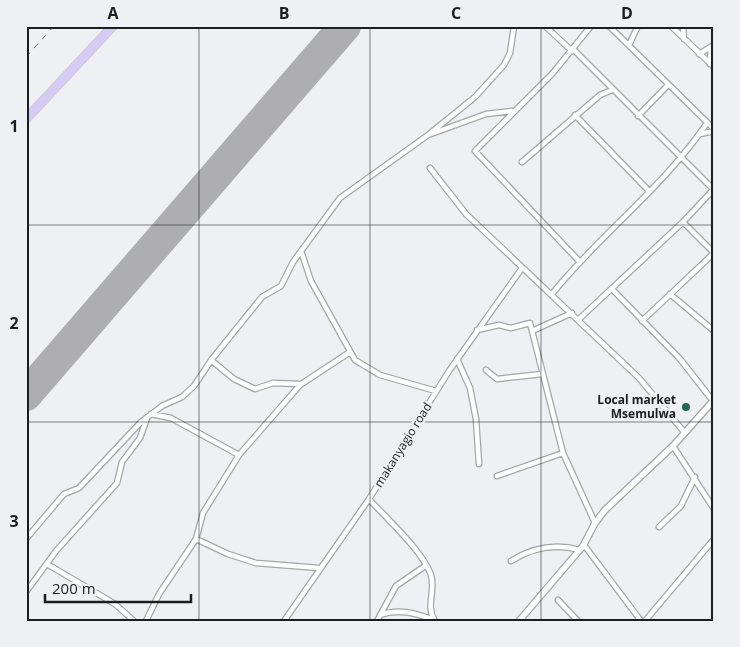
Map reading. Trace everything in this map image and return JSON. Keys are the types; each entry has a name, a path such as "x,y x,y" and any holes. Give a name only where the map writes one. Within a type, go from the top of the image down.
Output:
{"main road":[{"path":"26,119 113,26"}],"street":[{"path":"26,540 64,494 79,488 149,415 190,390 211,360 262,297 281,286 301,251 340,198 428,136 475,97 504,64 510,53 514,26"},
{"path":"545,26 573,50 713,190 683,222 578,320"},
{"path":"579,261 475,151 573,50 591,26"},
{"path":"609,26 714,130"},
{"path":"629,45 638,26"},
{"path":"671,26 712,65"},
{"path":"683,26 684,40"},
{"path":"699,54 712,46"},
{"path":"712,46 712,65"},
{"path":"638,116 668,85"},
{"path":"522,162 602,94 612,90"},
{"path":"428,136 486,114 513,111"},
{"path":"575,116 649,191"},
{"path":"552,294 579,261 681,157 707,124"},
{"path":"700,134 714,130"},
{"path":"430,168 466,214 639,378 685,433"},
{"path":"642,321 714,253 683,222"},
{"path":"301,251 311,281 350,352 361,364 380,375 436,391"},
{"name":"makanyagio road","path":"284,621 319,568 369,499 457,359 522,268"},
{"path":"519,621 582,547 605,510 673,446 713,401 680,359 612,288"},
{"path":"670,294 714,331"},
{"path":"532,331 572,313"},
{"path":"477,330 499,325 511,328 528,322 532,331 563,453 595,524"},
{"path":"146,621 159,594 196,539 202,513 239,455 301,384 350,352"},
{"path":"457,359 470,388 476,419 479,464"},
{"path":"211,360 234,379 255,390 273,383 301,384"},
{"path":"486,370 491,376 499,379 542,374"},
{"path":"149,415 171,418 239,455"},
{"path":"26,592 88,513 117,483 122,462 140,438 149,415"},
{"path":"673,446 714,509"},
{"path":"497,476 563,453"},
{"path":"659,527 681,506 695,478"},
{"path":"369,499 409,542 429,571 433,586 429,609 435,621"},
{"path":"196,539 228,554 256,563 319,568"},
{"path":"645,621 714,539"},
{"path":"511,561 520,555 547,546 582,547 642,621"},
{"path":"47,564 115,604 134,621"},
{"path":"377,621 396,586 425,566"},
{"path":"558,600 578,621"},
{"path":"380,615 396,611 418,614 435,621"}],"runway":[{"path":"26,395 345,26"}],"railway":[{"path":"26,57 54,26"}],"place":[{"name":"Local market Msemulwa","path":"686,407"}]}
